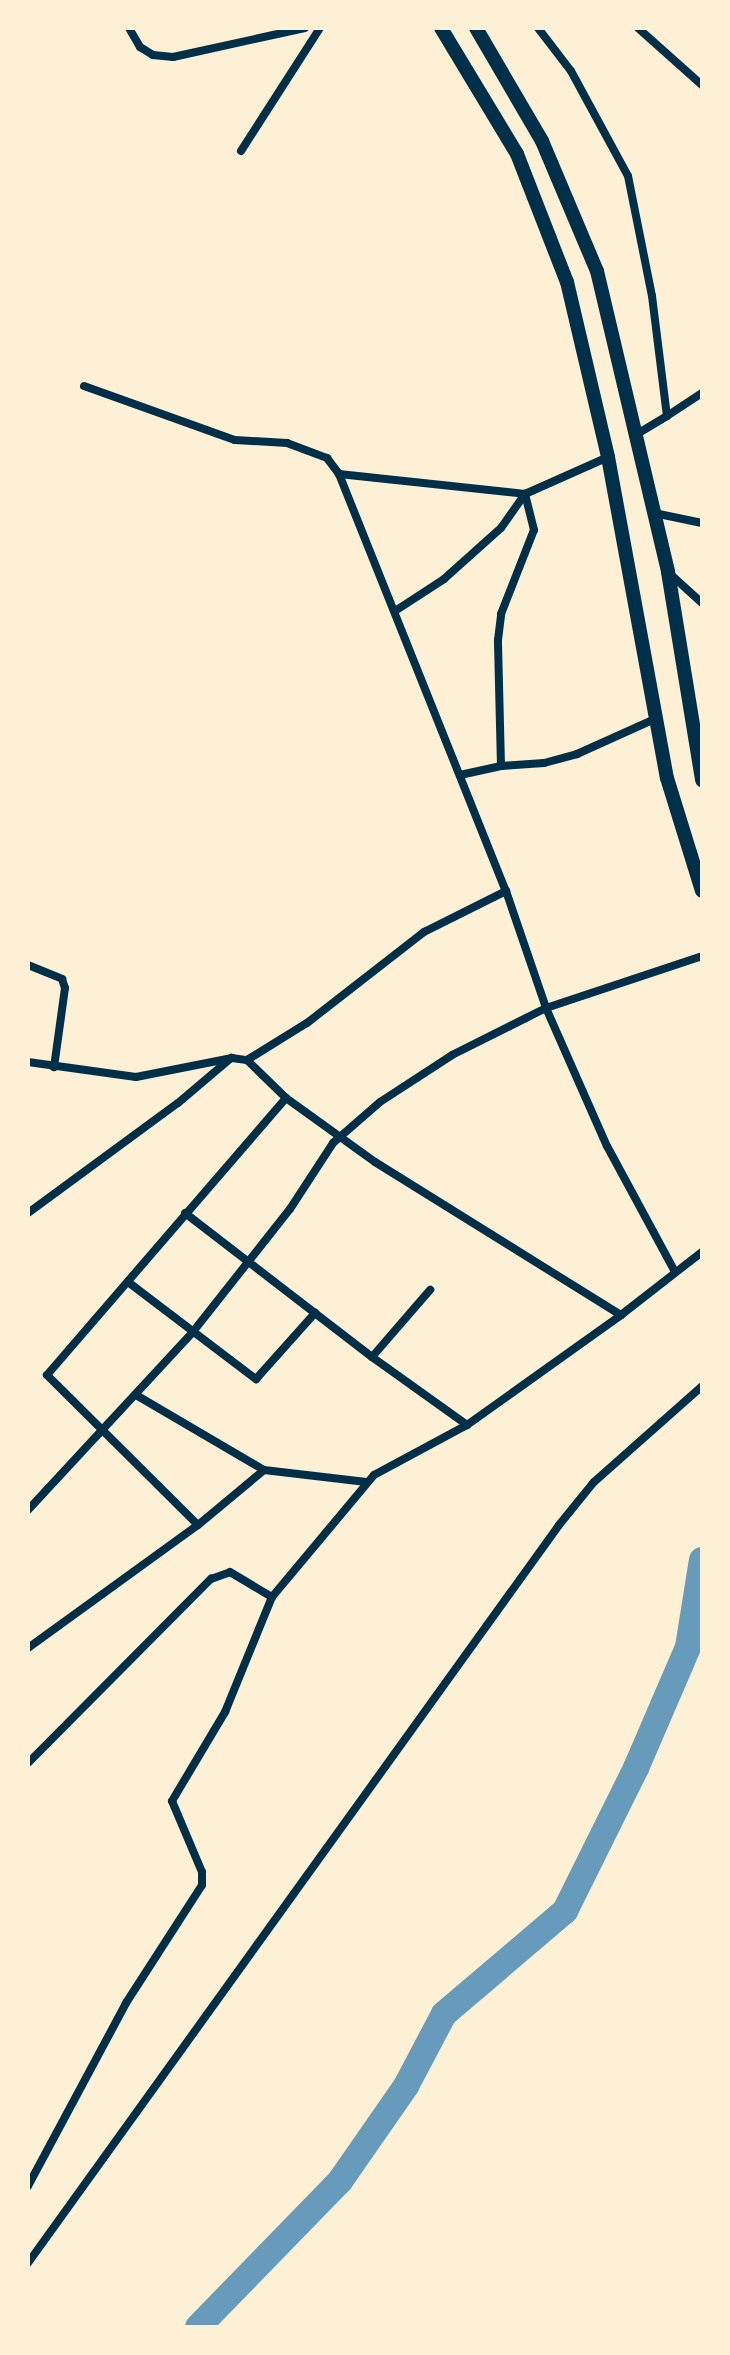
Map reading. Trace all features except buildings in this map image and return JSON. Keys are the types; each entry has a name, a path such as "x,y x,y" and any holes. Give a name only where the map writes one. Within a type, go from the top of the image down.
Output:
{"highway":[{"path":"441,28 517,154 567,282 608,457 667,778 702,891"},
{"path":"476,28 542,141 597,271 668,572 702,780"}],"street":[{"path":"129,28 140,47 153,55 173,57 305,28"},
{"path":"241,151 320,28"},
{"path":"538,28 571,71 628,176 652,296 667,416"},
{"path":"638,28 702,85"},
{"path":"84,386 235,440 287,443 327,458 339,474 506,891 546,1008 607,1146 674,1270"},
{"path":"637,434 702,393"},
{"path":"339,474 525,494 608,457"},
{"path":"395,611 444,579 501,528 525,494"},
{"path":"501,766 498,640 501,614 534,530 525,494"},
{"path":"653,513 702,523"},
{"path":"668,572 702,603"},
{"path":"460,775 501,766 544,763 577,754 655,719"},
{"path":"247,1060 307,1023 424,932 506,891"},
{"path":"28,1510 192,1333 290,1209 311,1173 341,1138 380,1102 452,1055 546,1008 702,956"},
{"path":"28,965 62,979 65,988 54,1067"},
{"path":"28,1213 178,1103 232,1058"},
{"path":"28,1062 136,1077 232,1058 247,1060 286,1098 341,1138 621,1315"},
{"path":"198,1525 47,1375 286,1098"},
{"path":"185,1213 250,1260 372,1357 467,1425"},
{"path":"28,2186 126,2003 202,1885 202,1872 172,1801 225,1712 272,1597 366,1482 467,1425 621,1315 674,1270 702,1252"},
{"path":"128,1282 256,1379 315,1313"},
{"path":"372,1357 430,1290"},
{"path":"28,2263 559,1525 594,1482 702,1386"},
{"path":"136,1395 264,1470 366,1482"},
{"path":"28,1648 198,1525 264,1470"},
{"path":"28,1762 211,1579 230,1572 272,1597"}],"waterway":[{"path":"198,2327 340,2181 406,2086 444,2014 565,1911 636,1768 688,1647 702,1560"}]}
